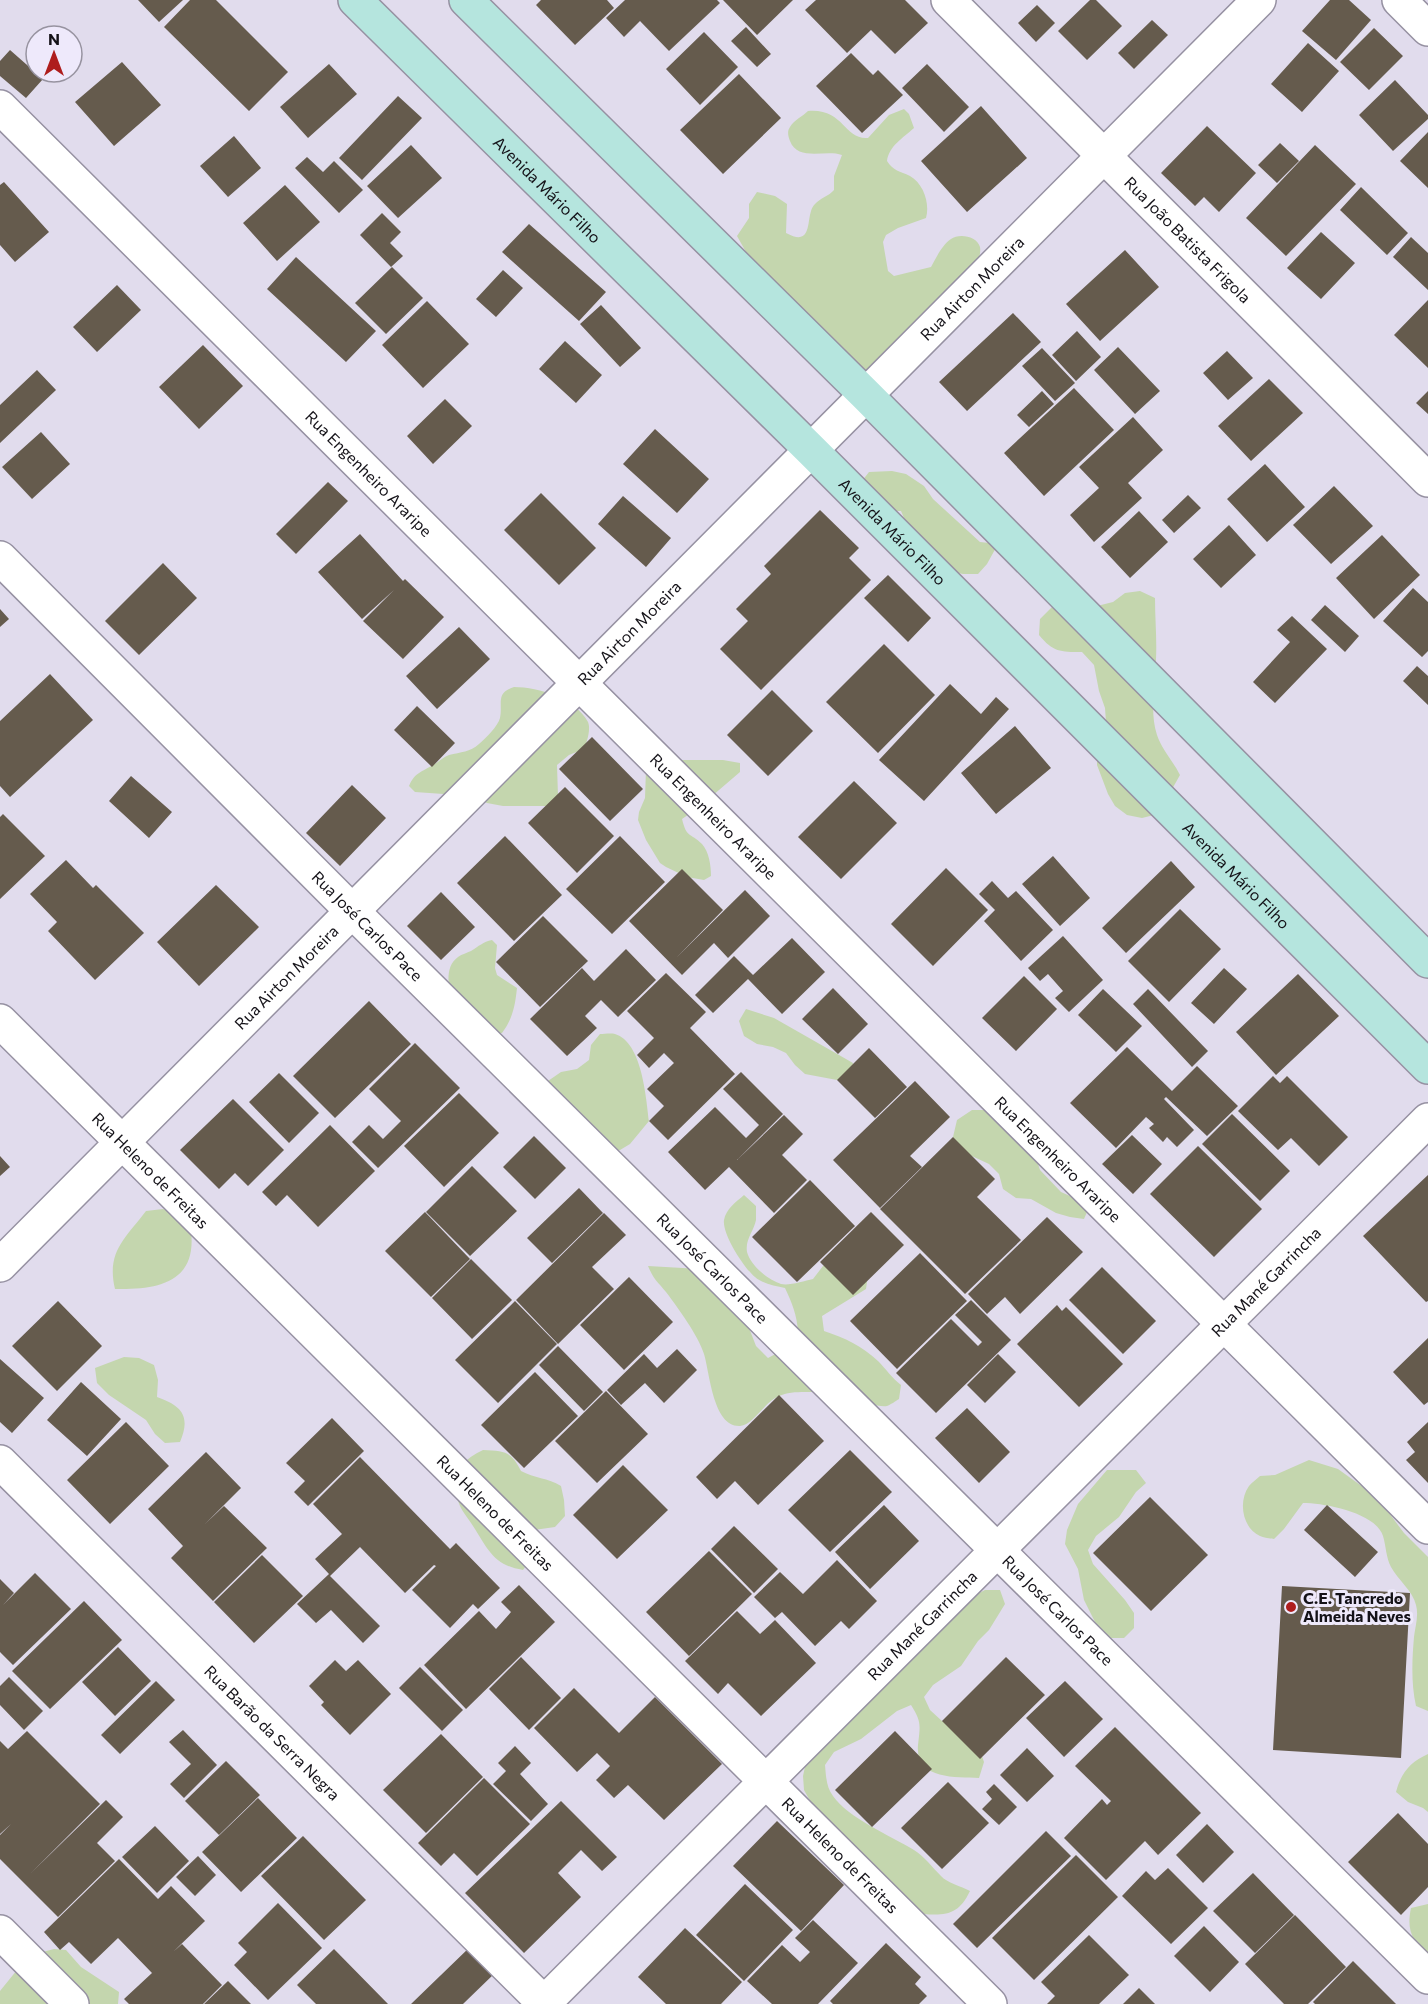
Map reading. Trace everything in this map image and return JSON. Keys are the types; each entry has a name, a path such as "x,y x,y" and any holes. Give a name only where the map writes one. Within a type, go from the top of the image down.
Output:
{"main road":[{"name":"Avenida Mário Filho","path":"356,0 811,450 1428,1067"},
{"path":"466,0 866,395 1428,962"}],"street":[{"name":"Rua João Batista Frigola","path":"948,0 1428,480"},
{"name":"Rua Airton Moreira","path":"0,1265 1259,0"},
{"path":"1399,0 1428,29"},
{"name":"Rua Engenheiro Araripe","path":"0,108 1428,1527"},
{"name":"Rua José Carlos Pace","path":"0,558 352,911 1428,1977"},
{"name":"Rua Heleno de Freitas","path":"0,1021 990,2004"},
{"name":"Rua Mané Garrincha","path":"544,2004 1428,1120"},
{"name":"Rua Barão da Serra Negra","path":"0,1462 544,2004"},
{"path":"0,1932 72,2004"}],"green space":[{"path":"904,109 909,114 914,128 894,147 887,161 894,169 910,176 919,184 925,195 927,213 926,218 886,235 883,242 888,271 894,276 931,267 945,245 958,236 975,240 980,247 980,253 978,262 870,370 862,370 755,268 737,236 749,218 749,204 757,192 775,196 787,204 786,233 802,237 808,228 815,204 834,190 834,176 842,155 799,151 789,139 790,127 808,111 829,114 854,134 868,138 889,115"},
{"path":"892,471 906,474 924,486 933,499 980,542 998,544 987,564 978,574 949,571 907,525 901,511 886,511 862,481 869,472"},
{"path":"1140,591 1155,598 1156,651 1153,717 1162,746 1180,775 1158,814 1142,818 1127,815 1115,806 1097,765 1097,751 1106,722 1105,708 1094,665 1082,652 1058,650 1039,635 1040,619 1052,607 1067,600 1097,606 1113,602 1125,593"},
{"path":"514,687 534,689 556,696 575,707 588,722 589,732 584,749 569,755 557,765 558,796 546,806 503,806 487,803 472,796 415,792 409,786 416,775 445,757 476,747 499,721 502,695"},
{"path":"658,760 723,760 740,763 740,772 682,819 687,833 702,844 708,855 711,876 704,880 687,877 660,863 646,840 638,820 645,798 646,769"},
{"path":"492,940 497,945 495,968 497,975 517,988 509,1022 502,1033 495,1034 451,1002 449,984 449,972 454,961"},
{"path":"746,1009 774,1018 853,1063 851,1078 837,1080 805,1074 786,1053 773,1047 757,1044 744,1036 739,1021"},
{"path":"600,1034 615,1034 624,1039 631,1048 641,1072 648,1111 649,1121 630,1144 615,1153 546,1096 548,1081 561,1072 577,1069 589,1060 591,1045"},
{"path":"972,1110 989,1110 1035,1155 1040,1170 1061,1192 1090,1205 1084,1219 1056,1213 1031,1199 1016,1198 1003,1189 999,1174 989,1164 959,1150 953,1137 957,1120"},
{"path":"744,1195 756,1206 756,1220 747,1243 747,1252 756,1267 770,1279 781,1284 792,1284 813,1279 823,1266 838,1262 868,1275 866,1289 822,1316 824,1331 853,1343 878,1361 901,1385 899,1399 887,1406 881,1406 823,1393 792,1393 783,1394 774,1399 745,1425 731,1424 724,1418 714,1398 704,1354 697,1339 648,1266 700,1269 744,1315 756,1346 768,1358 781,1351 798,1332 788,1294 785,1288 762,1281 750,1273 726,1234 724,1226 727,1212"},
{"path":"163,1209 178,1215 190,1224 192,1243 189,1258 183,1269 174,1278 162,1284 115,1289 113,1265 120,1246 146,1211"},
{"path":"124,1357 139,1358 154,1365 158,1380 157,1397 173,1404 182,1413 185,1425 180,1442 165,1443 155,1434 146,1420 109,1395 97,1383 95,1368"},
{"path":"483,1450 506,1453 514,1459 521,1471 561,1486 565,1516 555,1527 527,1531 531,1559 523,1570 513,1568 492,1555 463,1511 457,1497 455,1488 458,1472 467,1460"},
{"path":"1309,1460 1338,1469 1363,1487 1386,1509 1404,1533 1428,1557 1428,1711 1416,1706 1413,1689 1412,1663 1417,1617 1416,1605 1412,1595 1391,1567 1383,1536 1378,1528 1360,1515 1336,1507 1312,1503 1303,1503 1274,1539 1262,1537 1254,1532 1246,1521 1244,1499 1252,1483 1260,1476 1275,1475"},
{"path":"1107,1470 1136,1470 1146,1483 1136,1492 1119,1517 1096,1536 1088,1550 1093,1564 1134,1613 1134,1628 1124,1638 1111,1638 1099,1630 1084,1600 1078,1569 1065,1544 1067,1530 1078,1504"},
{"path":"985,1590 1000,1590 1005,1604 989,1630 978,1641 961,1666 933,1685 924,1697 930,1710 942,1721 951,1723 978,1745 984,1762 979,1778 938,1774 923,1765 918,1745 919,1720 911,1705 897,1711 861,1739 834,1752 825,1765 829,1789 849,1812 918,1853 947,1881 970,1891 961,1905 951,1912 923,1914 818,1815 804,1790 803,1776 806,1762 971,1597"},
{"path":"1428,1754 1428,1812 1408,1802 1396,1792 1407,1769"},
{"path":"1428,1904 1428,1958 1415,1941 1409,1923 1411,1908"},
{"path":"54,1949 66,1950 81,1967 119,1992 118,2004 0,2004 0,1991 17,1970 35,1954"}],"building":[{"path":"138,0 183,0 159,22"},
{"path":"190,0 216,0 288,72 249,111 164,27"},
{"path":"541,0 607,0 614,8 575,45 536,5"},
{"path":"625,0 717,0 720,3 669,51 640,21 624,37 606,18"},
{"path":"723,0 793,0 757,35"},
{"path":"816,0 905,0 928,23 895,54 871,30 847,53 805,10"},
{"path":"1090,0 1096,0 1122,26 1087,60 1058,31"},
{"path":"1330,0 1349,0 1371,20 1336,60 1302,31"},
{"path":"1037,5 1055,23 1036,42 1018,23"},
{"path":"1152,20 1168,35 1134,69 1118,53"},
{"path":"746,27 771,54 757,67 731,41"},
{"path":"1374,28 1403,56 1369,90 1340,62"},
{"path":"704,32 738,67 700,105 666,69"},
{"path":"1308,43 1339,71 1302,112 1271,84"},
{"path":"10,50 24,62 24,84 39,84 26,98 0,76 0,61"},
{"path":"851,53 873,75 878,70 903,95 862,133 816,86"},
{"path":"122,62 161,105 114,146 75,102"},
{"path":"329,64 357,94 308,138 280,107"},
{"path":"927,64 969,107 944,132 902,88"},
{"path":"739,74 781,118 723,174 680,130"},
{"path":"1395,80 1428,115 1428,119 1393,151 1359,115"},
{"path":"398,96 422,118 362,180 339,158"},
{"path":"981,106 1027,158 967,212 921,161"},
{"path":"1207,126 1256,173 1219,212 1204,197 1195,206 1161,173"},
{"path":"1428,132 1428,188 1400,161"},
{"path":"234,136 261,168 228,197 200,166"},
{"path":"1280,143 1299,161 1277,183 1258,165"},
{"path":"411,145 442,178 398,218 367,186"},
{"path":"1315,145 1356,184 1286,256 1246,218"},
{"path":"307,157 323,172 334,161 363,190 339,213 295,168"},
{"path":"4,182 49,232 15,262 0,245 0,185"},
{"path":"285,185 320,222 277,261 243,223"},
{"path":"1361,187 1408,233 1387,255 1340,210"},
{"path":"382,213 401,232 390,243 403,256 391,267 360,235"},
{"path":"529,224 606,292 579,321 502,252"},
{"path":"1321,232 1355,263 1321,299 1287,268"},
{"path":"1411,237 1428,253 1428,290 1393,257"},
{"path":"1125,250 1159,287 1100,341 1066,304"},
{"path":"296,257 376,331 346,362 267,289"},
{"path":"392,267 423,298 386,334 355,303"},
{"path":"503,270 523,288 496,317 476,299"},
{"path":"117,285 141,310 97,352 73,327"},
{"path":"1428,300 1428,368 1394,335"},
{"path":"427,301 469,344 423,388 382,345"},
{"path":"601,305 641,348 620,367 580,324"},
{"path":"1013,313 1041,342 967,411 939,382"},
{"path":"1077,331 1101,357 1076,381 1052,355"},
{"path":"565,341 602,375 576,403 539,369"},
{"path":"203,345 243,386 199,429 159,387"},
{"path":"1118,347 1160,391 1135,414 1094,370"},
{"path":"1042,348 1075,383 1055,401 1022,366"},
{"path":"1227,351 1253,378 1228,400 1203,373"},
{"path":"37,370 56,390 0,443 0,405"},
{"path":"1269,379 1303,413 1251,461 1218,426"},
{"path":"1074,388 1114,430 1044,496 1004,453"},
{"path":"1042,391 1054,404 1029,427 1017,415"},
{"path":"1428,391 1428,414 1416,403"},
{"path":"445,399 472,426 433,464 407,436"},
{"path":"1133,417 1163,450 1128,483 1142,498 1094,542 1070,515 1099,488 1079,467"},
{"path":"655,429 709,479 677,513 623,464"},
{"path":"41,432 70,464 32,499 2,467"},
{"path":"1265,464 1305,507 1267,542 1227,499"},
{"path":"328,482 348,501 296,554 276,534"},
{"path":"1334,486 1373,526 1331,564 1293,525"},
{"path":"541,493 596,548 559,585 504,530"},
{"path":"1188,495 1201,508 1174,533 1162,520"},
{"path":"623,496 671,538 646,567 598,524"},
{"path":"820,510 859,548 849,558 871,580 761,690 720,649 748,621 736,609 771,574 764,566"},
{"path":"1139,511 1168,542 1130,578 1101,547"},
{"path":"1229,525 1256,555 1221,588 1193,559"},
{"path":"360,534 403,581 405,579 444,617 403,659 363,621 394,590 362,619 318,572"},
{"path":"1382,535 1420,575 1374,619 1336,578"},
{"path":"163,563 197,598 139,655 105,621"},
{"path":"888,575 931,618 908,642 864,598"},
{"path":"1413,588 1428,602 1428,651 1422,657 1383,621"},
{"path":"1325,605 1359,636 1345,652 1311,620"},
{"path":"0,609 9,619 0,627"},
{"path":"1292,616 1327,649 1275,703 1253,682 1290,642 1277,630"},
{"path":"459,627 490,659 437,709 406,676"},
{"path":"884,644 935,695 878,753 826,702"},
{"path":"1417,666 1428,676 1428,705 1403,681"},
{"path":"50,674 93,720 10,797 0,786 0,721"},
{"path":"950,684 981,714 996,697 1009,709 924,801 879,760"},
{"path":"772,690 813,731 768,776 727,735"},
{"path":"417,706 455,743 432,767 394,730"},
{"path":"1015,726 1051,768 996,814 961,773"},
{"path":"592,737 643,789 610,821 559,769"},
{"path":"131,776 172,812 149,838 109,801"},
{"path":"854,781 897,823 841,879 798,837"},
{"path":"352,785 386,818 340,866 306,833"},
{"path":"565,787 614,836 577,873 528,823"},
{"path":"3,814 45,856 0,899 0,817"},
{"path":"505,836 562,895 514,941 457,883"},
{"path":"620,836 665,882 612,934 566,889"},
{"path":"1053,856 1090,898 1060,926 1022,884"},
{"path":"66,860 93,888 96,885 144,933 95,980 48,931 57,922 30,894"},
{"path":"1171,861 1195,887 1126,953 1102,928"},
{"path":"946,868 988,910 933,966 891,924"},
{"path":"682,869 723,910 677,957 745,890 770,916 728,958 714,943 682,975 629,921"},
{"path":"992,881 1008,898 1016,891 1053,930 1021,961 984,921 995,910 979,894"},
{"path":"216,885 259,927 199,986 157,942"},
{"path":"441,892 475,927 441,960 407,926"},
{"path":"1180,909 1221,949 1169,1002 1128,961"},
{"path":"543,916 588,961 540,1007 496,962"},
{"path":"1063,936 1103,980 1069,1012 1055,998 1063,991 1048,974 1040,981 1028,968"},
{"path":"792,938 825,972 782,1014 748,979 713,1013 695,995 734,956 753,975"},
{"path":"626,949 656,980 618,1017 601,1000 585,1016 597,1028 567,1056 530,1019 582,968 594,981"},
{"path":"1224,968 1247,989 1214,1024 1191,1003"},
{"path":"666,973 706,1012 690,1028 735,1074 668,1140 649,1121 664,1106 647,1089 674,1063 664,1053 649,1068 637,1055 654,1038 627,1011"},
{"path":"1298,974 1339,1016 1276,1075 1236,1032"},
{"path":"1024,976 1057,1009 1016,1051 982,1018"},
{"path":"833,988 868,1024 838,1054 802,1019"},
{"path":"1103,989 1142,1026 1116,1052 1078,1015"},
{"path":"1148,989 1208,1051 1192,1067 1133,1004"},
{"path":"369,1001 411,1044 335,1118 293,1076"},
{"path":"415,1043 460,1088 378,1168 352,1142 369,1125 383,1139 401,1121 369,1089"},
{"path":"1127,1047 1172,1091 1197,1066 1238,1106 1207,1136 1166,1097 1164,1099 1194,1130 1177,1147 1167,1137 1163,1142 1149,1128 1154,1124 1146,1117 1116,1148 1070,1103"},
{"path":"869,1048 907,1087 875,1118 837,1080"},
{"path":"741,1072 783,1114 737,1160 784,1115 803,1134 782,1155 807,1180 774,1213 729,1167 705,1190 668,1152 715,1107 746,1138 759,1125 723,1089"},
{"path":"279,1073 319,1113 289,1143 249,1102"},
{"path":"1273,1076 1280,1083 1287,1076 1348,1137 1319,1166 1291,1138 1278,1150 1238,1111"},
{"path":"915,1081 950,1117 910,1156 922,1167 880,1208 833,1160"},
{"path":"459,1093 499,1133 444,1187 404,1146"},
{"path":"233,1099 284,1150 248,1186 235,1173 219,1189 180,1150"},
{"path":"1232,1114 1290,1171 1260,1201 1202,1144"},
{"path":"330,1125 375,1171 318,1227 287,1195 276,1206 262,1192"},
{"path":"1132,1135 1162,1164 1133,1194 1102,1164"},
{"path":"534,1136 566,1168 535,1199 503,1167"},
{"path":"953,1137 995,1179 977,1197 1021,1240 965,1294 880,1209"},
{"path":"1198,1146 1262,1209 1214,1257 1150,1194"},
{"path":"0,1156 10,1167 0,1176"},
{"path":"472,1166 517,1211 470,1256 426,1212"},
{"path":"1428,1175 1428,1301 1426,1302 1363,1236"},
{"path":"810,1180 855,1226 797,1282 752,1237"},
{"path":"579,1188 603,1213 552,1263 527,1238"},
{"path":"425,1212 470,1259 431,1297 385,1251"},
{"path":"871,1212 904,1245 853,1295 820,1262"},
{"path":"604,1213 626,1235 592,1267 614,1289 558,1344 516,1300"},
{"path":"1047,1217 1083,1252 1020,1314 1005,1297 987,1314 968,1294"},
{"path":"920,1253 967,1301 897,1369 850,1321"},
{"path":"471,1259 512,1300 472,1339 432,1298"},
{"path":"1102,1267 1156,1321 1123,1354 1069,1300"},
{"path":"629,1277 673,1322 624,1370 580,1325"},
{"path":"971,1300 1011,1340 936,1413 896,1373 951,1319 978,1346 982,1342 955,1315"},
{"path":"58,1301 102,1346 57,1391 12,1346"},
{"path":"515,1301 557,1344 498,1403 455,1360"},
{"path":"1057,1305 1062,1311 1066,1307 1123,1364 1079,1407 1017,1344"},
{"path":"1428,1338 1428,1402 1424,1405 1393,1372"},
{"path":"558,1346 603,1392 584,1411 539,1365"},
{"path":"677,1349 697,1370 664,1403 645,1383 621,1405 607,1390 644,1354 657,1368"},
{"path":"998,1354 1016,1372 985,1403 967,1385"},
{"path":"0,1359 44,1398 12,1433 0,1422"},
{"path":"535,1372 578,1416 524,1468 481,1425"},
{"path":"81,1382 121,1419 87,1456 47,1420"},
{"path":"606,1391 648,1434 597,1483 555,1441"},
{"path":"779,1395 824,1441 758,1505 735,1481 717,1499 696,1477"},
{"path":"967,1408 1010,1452 979,1483 935,1438"},
{"path":"332,1418 364,1451 308,1506 294,1492 305,1481 286,1463"},
{"path":"126,1422 169,1466 110,1524 67,1480"},
{"path":"1428,1422 1428,1483 1406,1460 1415,1452 1407,1442"},
{"path":"850,1450 892,1492 830,1552 788,1510"},
{"path":"206,1452 241,1488 205,1524 224,1506 267,1548 213,1601 171,1558 183,1546 148,1509"},
{"path":"360,1457 450,1549 456,1543 500,1588 478,1609 473,1604 450,1628 412,1590 436,1566 434,1565 405,1593 360,1547 330,1576 380,1626 363,1643 331,1610 316,1623 297,1604 329,1574 315,1559 342,1534 313,1504"},
{"path":"623,1465 668,1510 617,1559 573,1515"},
{"path":"1150,1497 1208,1555 1151,1611 1093,1553"},
{"path":"884,1505 919,1541 870,1589 835,1552"},
{"path":"1327,1505 1378,1552 1355,1577 1304,1530"},
{"path":"734,1526 778,1569 754,1593 711,1549"},
{"path":"709,1551 752,1594 689,1656 646,1612"},
{"path":"262,1555 303,1596 254,1643 214,1602"},
{"path":"837,1560 877,1601 849,1629 841,1621 815,1646 782,1612 775,1618 754,1597 780,1572 803,1594"},
{"path":"35,1573 71,1609 13,1665 0,1652 0,1579 14,1593 3,1605"},
{"path":"519,1585 555,1622 466,1709 424,1665 479,1611 496,1629 511,1612 501,1602"},
{"path":"1282,1586 1410,1593 1401,1758 1273,1750"},
{"path":"84,1601 122,1640 50,1709 12,1671"},
{"path":"737,1611 760,1634 775,1620 816,1663 761,1716 728,1683 718,1694 685,1661"},
{"path":"118,1647 151,1681 115,1716 82,1682"},
{"path":"521,1657 561,1698 529,1730 489,1689"},
{"path":"1006,1657 1045,1695 980,1759 942,1721"},
{"path":"335,1660 346,1671 358,1660 391,1694 350,1735 321,1705 324,1702 309,1686"},
{"path":"420,1667 463,1710 442,1731 399,1688"},
{"path":"9,1677 43,1711 24,1730 0,1705 0,1686"},
{"path":"156,1681 175,1700 120,1754 101,1735"},
{"path":"1065,1681 1103,1719 1064,1757 1026,1718"},
{"path":"574,1688 619,1733 655,1697 722,1764 664,1820 628,1785 614,1798 596,1780 610,1766 597,1753 577,1772 534,1728"},
{"path":"1115,1727 1201,1813 1158,1855 1145,1841 1106,1880 1064,1838 1102,1799 1107,1805 1111,1801 1075,1766"},
{"path":"183,1730 217,1765 184,1798 170,1784 191,1764 169,1742"},
{"path":"27,1731 100,1804 31,1873 106,1800 123,1817 97,1843 115,1861 58,1917 0,1859 0,1835 11,1824 0,1834 0,1741 8,1749"},
{"path":"895,1731 932,1769 872,1827 835,1790"},
{"path":"441,1734 483,1777 426,1833 383,1790"},
{"path":"515,1746 531,1763 520,1774 548,1804 531,1821 493,1784 506,1771 498,1763"},
{"path":"1027,1748 1054,1776 1027,1802 1000,1775"},
{"path":"226,1761 260,1795 219,1835 185,1801"},
{"path":"484,1778 530,1824 477,1876 454,1853 441,1866 418,1843"},
{"path":"948,1782 989,1823 942,1869 901,1828"},
{"path":"994,1784 1017,1807 999,1825 982,1809 992,1799 986,1792"},
{"path":"258,1798 297,1838 241,1892 202,1852"},
{"path":"561,1801 617,1857 602,1871 581,1850 558,1873 581,1897 524,1953 465,1893"},
{"path":"1398,1813 1428,1844 1428,1887 1401,1915 1348,1862"},
{"path":"777,1821 844,1885 801,1931 733,1866"},
{"path":"1207,1824 1234,1852 1203,1883 1176,1855"},
{"path":"155,1826 189,1861 157,1893 122,1857"},
{"path":"1046,1831 1071,1856 977,1948 953,1924"},
{"path":"303,1836 366,1900 324,1940 261,1876"},
{"path":"1076,1855 1118,1897 1034,1980 992,1938"},
{"path":"198,1856 216,1875 195,1896 176,1877"},
{"path":"119,1859 158,1899 171,1886 205,1921 173,1952 182,1944 222,1985 203,2004 129,2004 124,1999 152,1973 118,1938 91,1964 69,1942 60,1950 44,1932"},
{"path":"1168,1868 1208,1908 1171,1944 1122,1896 1146,1871 1155,1880"},
{"path":"1253,1873 1294,1915 1255,1953 1213,1911"},
{"path":"745,1884 793,1930 744,1981 696,1935"},
{"path":"278,1903 322,1948 268,2000 234,1965 247,1952 238,1943"},
{"path":"1295,1915 1346,1967 1308,2004 1284,2004 1245,1964"},
{"path":"813,1920 858,1963 818,2004 772,2004 747,1981 782,1945 800,1962 810,1952 795,1938"},
{"path":"1204,1926 1239,1962 1210,1992 1174,1956"},
{"path":"685,1928 742,1982 721,2004 666,2004 638,1977"},
{"path":"1089,1935 1129,1975 1099,2004 1047,2004 1055,1996 1041,1982"},
{"path":"886,1943 921,1977 915,1984 927,1996 919,2004 833,2004 830,2001"},
{"path":"471,1946 496,1972 463,2004 411,2004"},
{"path":"334,1949 388,2004 316,2004 297,1985"},
{"path":"1353,1961 1396,2004 1315,2004 1313,2002"},
{"path":"228,1981 251,2004 204,2004"},
{"path":"1139,1988 1155,2004 1123,2004"}],"place":[{"name":"C.E. Tancredo Almeida Neves","path":"1291,1607"}]}
